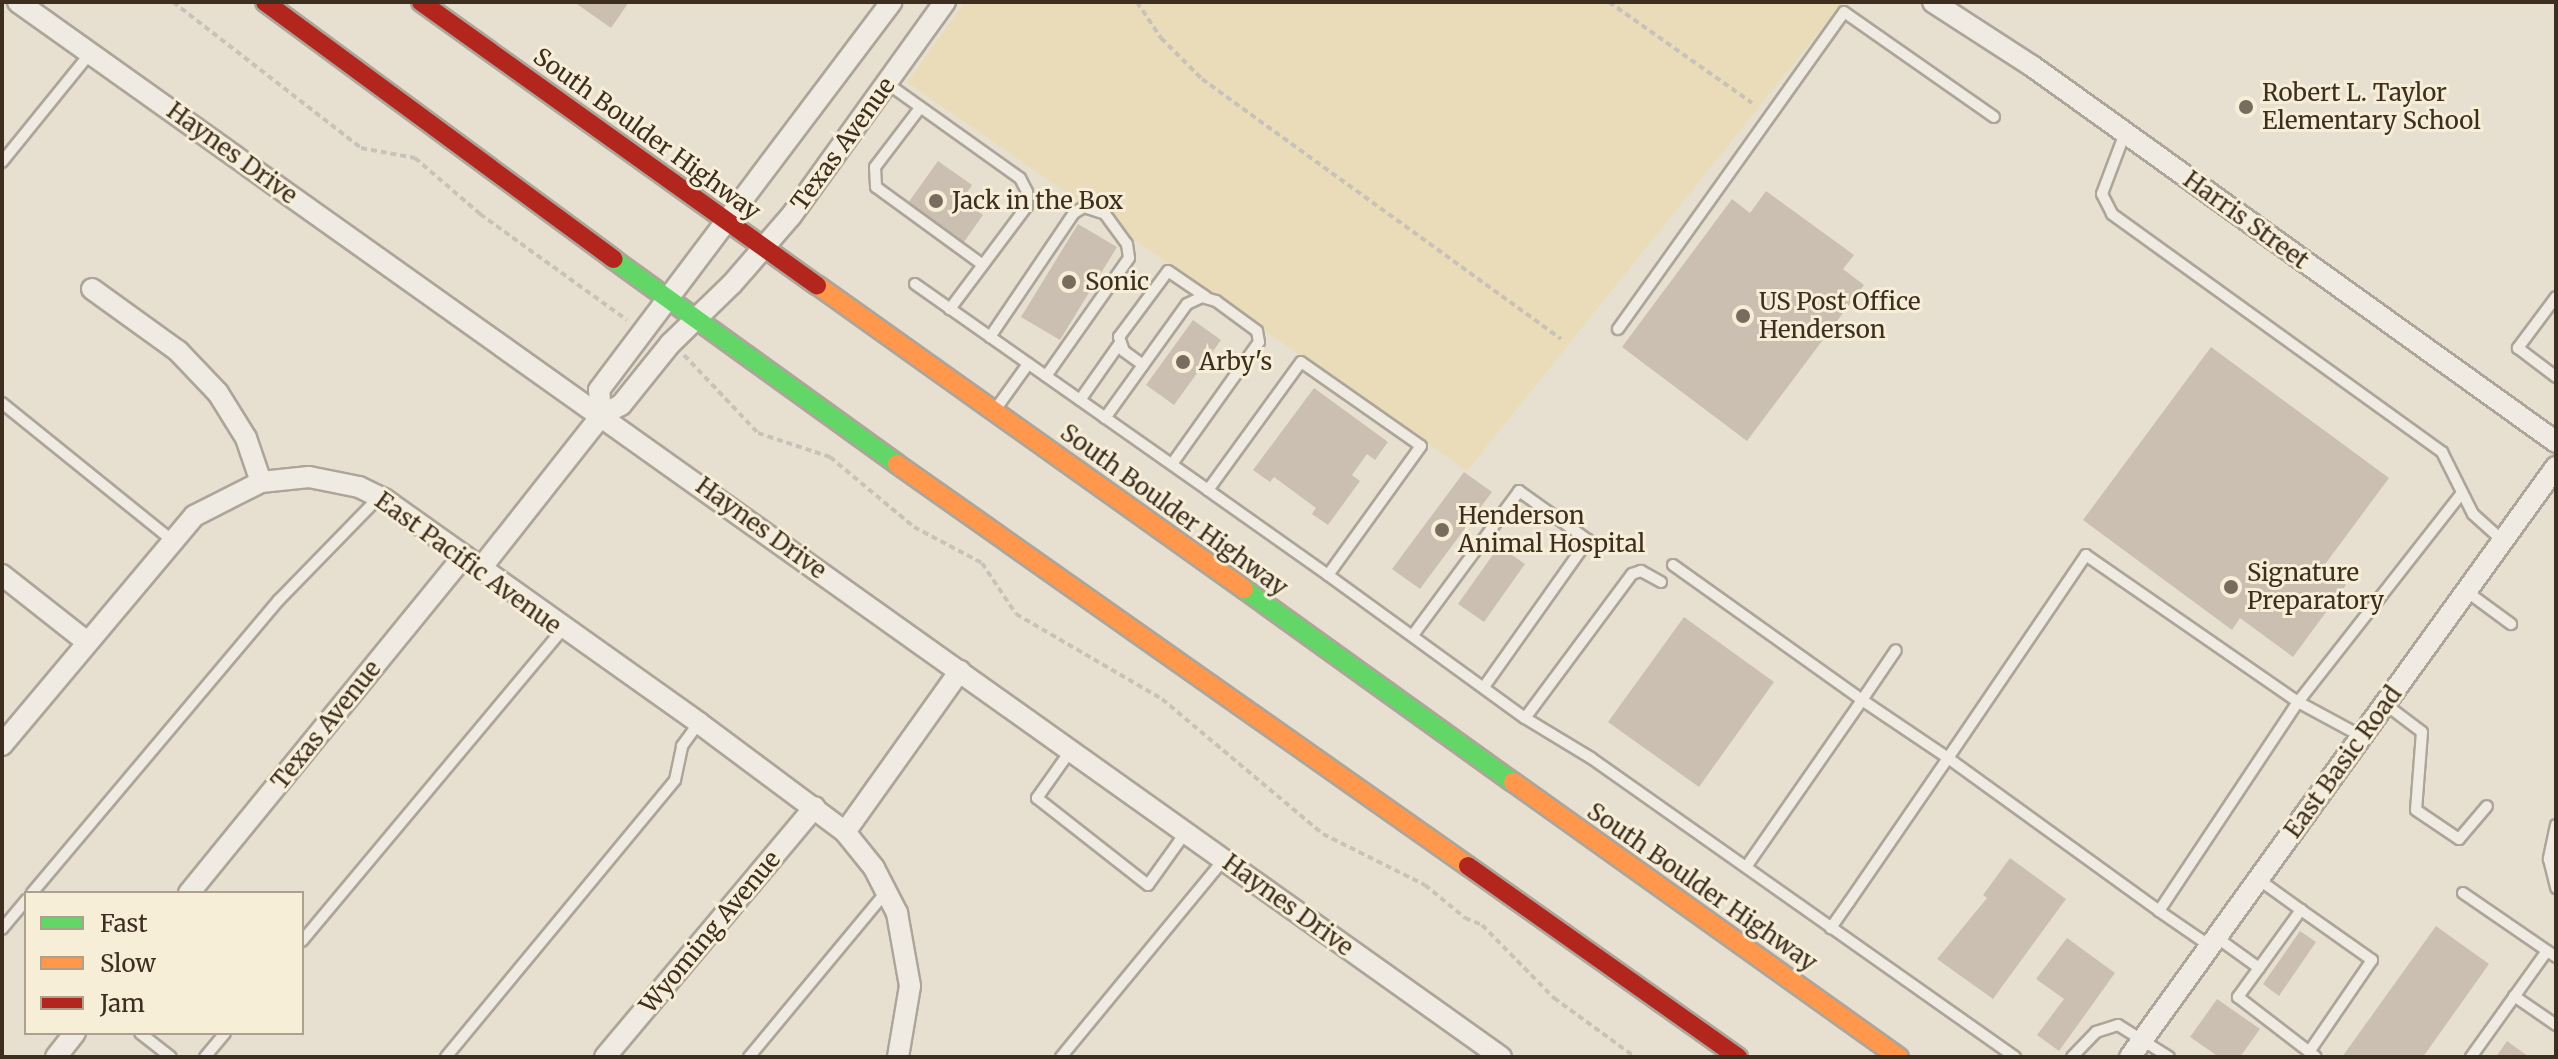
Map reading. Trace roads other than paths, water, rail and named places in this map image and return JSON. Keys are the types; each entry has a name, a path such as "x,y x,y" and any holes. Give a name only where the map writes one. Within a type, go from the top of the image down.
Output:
{"main road":[{"path":"265,2 696,320 1738,1057"},
{"name":"South Boulder Highway","path":"421,2 1899,1057"}],"street":[{"name":"Haynes Drive","path":"18,2 1501,1057"},
{"name":"Texas Avenue","path":"601,416 599,390 671,299 891,2"},
{"name":"Texas Avenue","path":"191,891 601,416 621,405 670,344 763,247 888,84 945,2"},
{"name":"Harris Street","path":"1933,2 2125,133 2556,442"},
{"path":"92,289 178,351 218,393 246,438 261,482"},
{"name":"East Basic Road","path":"2130,1057 2556,467"},
{"name":"East Pacific Avenue","path":"3,742 194,516 261,482 309,477 379,497 562,630 699,723 845,832 897,913 910,986 898,1057"},
{"path":"2,575 87,642"},
{"path":"845,832 960,671"},
{"name":"Wyoming Avenue","path":"605,1057 815,807"},
{"path":"56,1057 73,1035"}],"lane":[{"path":"1618,329 1844,12 1994,117"},
{"path":"2,162 91,52"},
{"path":"888,84 1025,184 1027,206 950,309"},
{"path":"920,108 875,167 876,187 983,265"},
{"path":"2125,133 2102,194 2112,214 2442,452 2473,514 2503,541"},
{"path":"990,337 1074,213 1084,207 1105,214 1127,244 1129,258 1046,376"},
{"path":"1143,365 1120,343 1119,337 1168,271 1257,331 1259,342 1172,464"},
{"path":"915,284 1413,635 1525,718 1746,867 2015,1057"},
{"path":"2556,297 2518,348 2556,377"},
{"path":"1105,418 1187,304 1208,298"},
{"path":"1080,400 1120,343"},
{"path":"1208,490 1301,362 1421,446 1328,575"},
{"path":"994,411 1028,364"},
{"path":"2,403 173,541"},
{"path":"1413,635 1519,491 1588,540 1484,687"},
{"path":"2159,911 2298,702 2461,494"},
{"path":"34,891 279,600 379,497"},
{"path":"1831,928 2086,555 2298,702 2361,736"},
{"path":"1673,565 2159,911 2259,968"},
{"path":"1525,718 1632,574 1641,571 1661,582"},
{"path":"2466,591 2511,624"},
{"path":"304,939 562,630"},
{"path":"1746,867 1896,650"},
{"path":"2385,704 2422,732 2416,810 2459,839 2487,806"},
{"path":"446,1057 675,780 682,746 699,723"},
{"path":"1071,750 1037,798 1148,885 1186,832"},
{"path":"2556,825 2549,867 2556,888"},
{"path":"1061,1057 1224,859"},
{"path":"2258,879 2372,960 2314,1053 2238,997 2301,910"},
{"path":"749,1057 886,892"},
{"path":"2463,893 2551,954 2514,996 2471,1057"},
{"path":"2,929 24,902"},
{"path":"2514,996 2556,1025"},
{"path":"2072,1057 2096,1032 2118,1025 2169,1057"},
{"path":"143,1035 171,1057"},
{"path":"205,1057 223,1035"}],"place":[{"name":"Robert L. Taylor Elementary School","path":"2246,107"},
{"name":"Jack in the Box","path":"936,201"},
{"name":"Sonic","path":"1069,282"},
{"name":"US Post Office Henderson","path":"1743,316"},
{"name":"Arby's","path":"1183,362"},
{"name":"Henderson Animal Hospital","path":"1442,530"},
{"name":"Signature Preparatory","path":"2231,587"}]}
